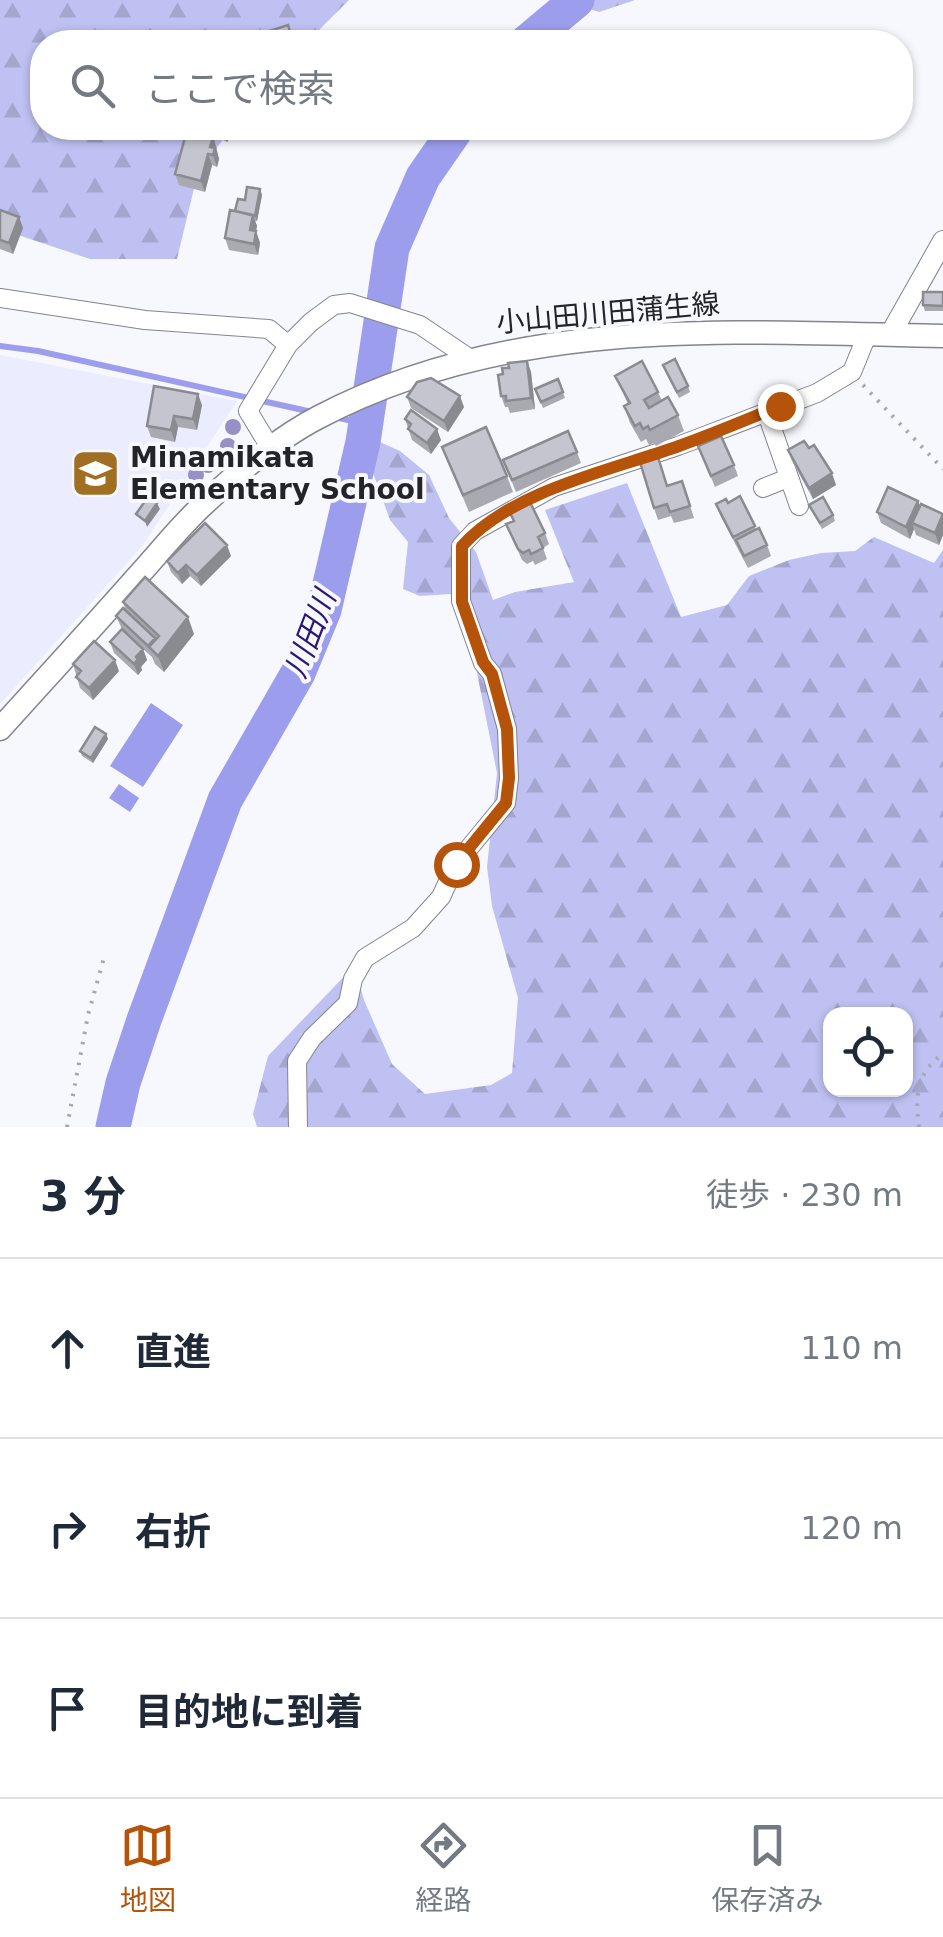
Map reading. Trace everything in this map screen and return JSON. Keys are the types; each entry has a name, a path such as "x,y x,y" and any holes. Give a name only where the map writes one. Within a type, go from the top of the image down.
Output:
{"main road":[{"name":"小山田川田蒲生線","path":"0,729 203,504 317,418 408,378 514,348 674,334 803,331 943,336"}],"street":[{"path":"298,1127 297,1061 312,1038 348,1003 365,958 412,928 441,897 456,864 506,803 507,729 492,674 483,662 462,602 462,546 475,532 554,486 678,446 817,393 852,372 943,240"},
{"path":"0,298 144,320 268,329 288,345"},
{"path":"271,449 248,410 288,345 334,306 350,303 420,325 469,358"},
{"path":"766,412 799,506"},
{"path":"764,488 788,478"}],"path":[{"path":"852,372 943,469"},
{"path":"66,1127 88,1015 105,954"},
{"path":"919,1127 916,1100 922,1074 943,1054"}],"shaded area":[{"name":"Minamikata Elementary School","path":"0,355 237,401 143,545 0,704"}],"green space":[{"path":"0,0 349,0 319,30 30,30 30,140 223,140 198,172 177,259 90,259 0,229"},
{"path":"562,0 635,0 599,12"},
{"path":"380,442 400,451 429,475 449,518 476,552 493,600 515,592 574,582 545,510 627,483 681,617 727,605 749,576 789,560 855,551 874,537 934,563 943,550 943,1127 257,1127 253,1114 268,1056 354,966 392,1064 425,1094 491,1085 512,1073 518,998 492,906 487,867 497,773 465,613 450,594 420,596 403,589 408,542 390,520 369,462"}],"water":[{"path":"151,703 183,725 143,787 110,766"},
{"path":"119,784 139,798 130,812 109,798"}],"building":[{"path":"184,140 212,140 210,147 215,148 213,155 208,154 201,181 175,174"},
{"path":"247,187 260,189 255,216 235,211 238,199 245,200"},
{"path":"0,210 19,217 9,243 0,240"},
{"path":"230,210 253,215 250,230 256,231 254,244 225,238"},
{"path":"923,292 943,292 943,306 923,305"},
{"path":"675,359 688,386 677,392 663,365"},
{"path":"527,361 531,398 506,401 506,396 501,396 498,375 503,374 502,368 509,368 508,363"},
{"path":"642,361 658,392 644,400 649,408 668,397 678,415 650,430 648,426 643,429 640,423 635,426 624,406 630,403 615,376"},
{"path":"431,378 460,396 444,421 407,397 417,382"},
{"path":"558,379 563,392 541,402 535,389"},
{"path":"154,386 198,394 193,419 174,416 171,430 147,426"},
{"path":"411,410 437,429 427,443 408,429 411,424 405,419"},
{"path":"486,427 507,476 463,495 442,447"},
{"path":"568,431 577,452 512,480 503,460"},
{"path":"721,436 734,465 711,476 698,446"},
{"path":"804,441 809,448 814,445 832,473 809,488 788,450"},
{"path":"658,457 667,486 682,481 690,506 670,512 667,504 654,508 640,462"},
{"path":"888,487 918,501 906,527 877,512"},
{"path":"740,496 755,526 733,537 716,504"},
{"path":"148,497 157,503 145,521 136,514"},
{"path":"823,497 833,515 820,523 809,505"},
{"path":"530,502 545,533 538,537 543,548 531,554 529,550 523,553 518,549 506,524 514,521 510,513"},
{"path":"921,504 943,514 935,533 912,523"},
{"path":"205,523 227,545 197,575 186,565 178,573 167,561"},
{"path":"759,528 767,545 744,556 736,540"},
{"path":"145,577 188,617 158,656 149,647 159,636 123,602"},
{"path":"123,608 155,638 148,646 116,616"},
{"path":"122,629 143,649 134,664 110,642"},
{"path":"94,641 115,660 89,688 76,677 81,671 73,664"},
{"path":"95,727 106,734 91,758 80,751"}],"waterway":[{"name":"川田川","path":"541,30 577,0"},
{"name":"川田川","path":"113,1127 144,1020 225,800 298,673 324,610 363,442 392,248 423,177 449,140"},
{"path":"0,346 312,412"},
{"path":"339,418 366,424"}],"place":[{"name":"Minamikata Elementary School","path":"95,473"}],"route":[{"path":"456,864 506,803 509,778 507,729 492,674 483,662 462,602 462,546 475,532 554,486 678,446 780,406"}]}
